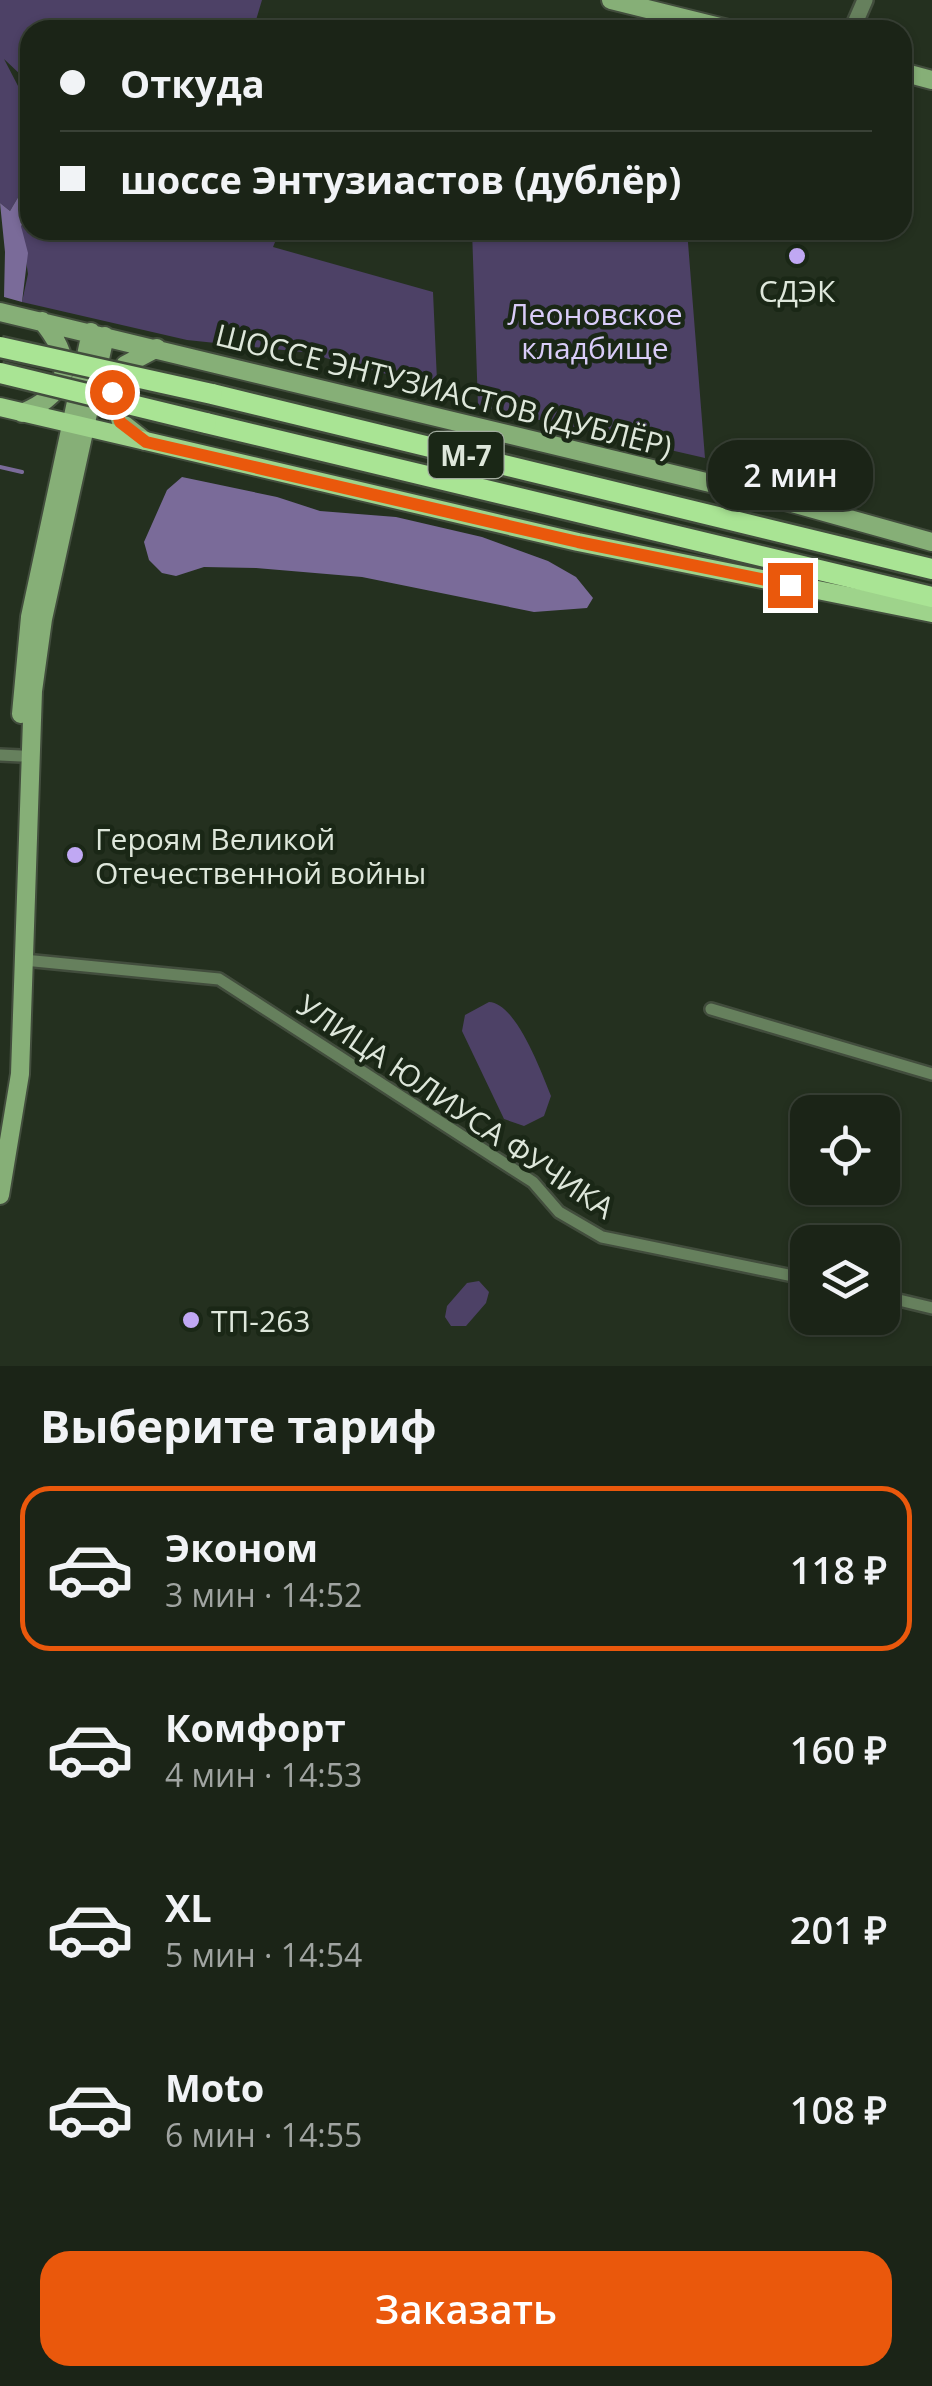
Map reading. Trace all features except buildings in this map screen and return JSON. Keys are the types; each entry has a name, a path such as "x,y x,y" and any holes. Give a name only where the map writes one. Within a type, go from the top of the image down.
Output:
{"highway":[{"name":"М-7","path":"0,348 212,394 932,569"},
{"name":"М-7","path":"0,374 932,597"}],"main road":[{"path":"611,0 692,20"},
{"name":"ШОССЕ ЭНТУЗИАСТОВ (ДУБЛЁР)","path":"0,312 785,501 932,542"},
{"path":"9,410 52,396 64,375 60,344 33,319"},
{"path":"26,820 21,756 24,647 98,334"},
{"path":"146,442 120,422 112,392 125,365 157,348"},
{"path":"9,410 578,542 932,614"},
{"path":"0,1195 20,1074 26,820 43,619 78,426"}],"street":[{"path":"0,755 21,756"},
{"name":"УЛИЦА ЮЛИУСА ФУЧИКА","path":"24,960 219,978 534,1182 559,1212 580,1226 631,1244 790,1275"},
{"path":"710,1010 932,1074"},
{"path":"900,1300 932,1308"}],"green space":[{"path":"0,0 262,0 256,20 20,20 20,74 4,59 20,90 20,194 10,211 0,203"},
{"path":"23,240 276,240 273,247 433,292 437,381 390,375 303,352 187,340 22,302 28,274"},
{"name":"Леоновское кладбище","path":"472,240 688,240 705,458 478,406"},
{"path":"489,1002 499,1005 518,1026 551,1096 544,1116 524,1126 504,1119 462,1031 465,1015"},
{"path":"479,1281 489,1292 486,1303 466,1326 451,1326 445,1317 447,1306 467,1283"}],"shaded area":[{"path":"20,194 20,240 25,240 28,253 22,302 4,297 0,203 10,211"},
{"path":"182,477 277,497 320,511 396,517 482,537 548,561 576,577 593,598 587,608 534,612 362,577 256,568 204,567 176,576 162,573 149,560 144,542 167,490"}],"waterway":[{"path":"0,467 22,472"}],"place":[{"name":"СДЭК","path":"797,256"},
{"name":"Героям Великой Отечественной войны","path":"75,855"},
{"name":"ТП-263","path":"191,1320"}],"route":[{"path":"112,392 120,422 146,442 578,542 790,585"}]}
